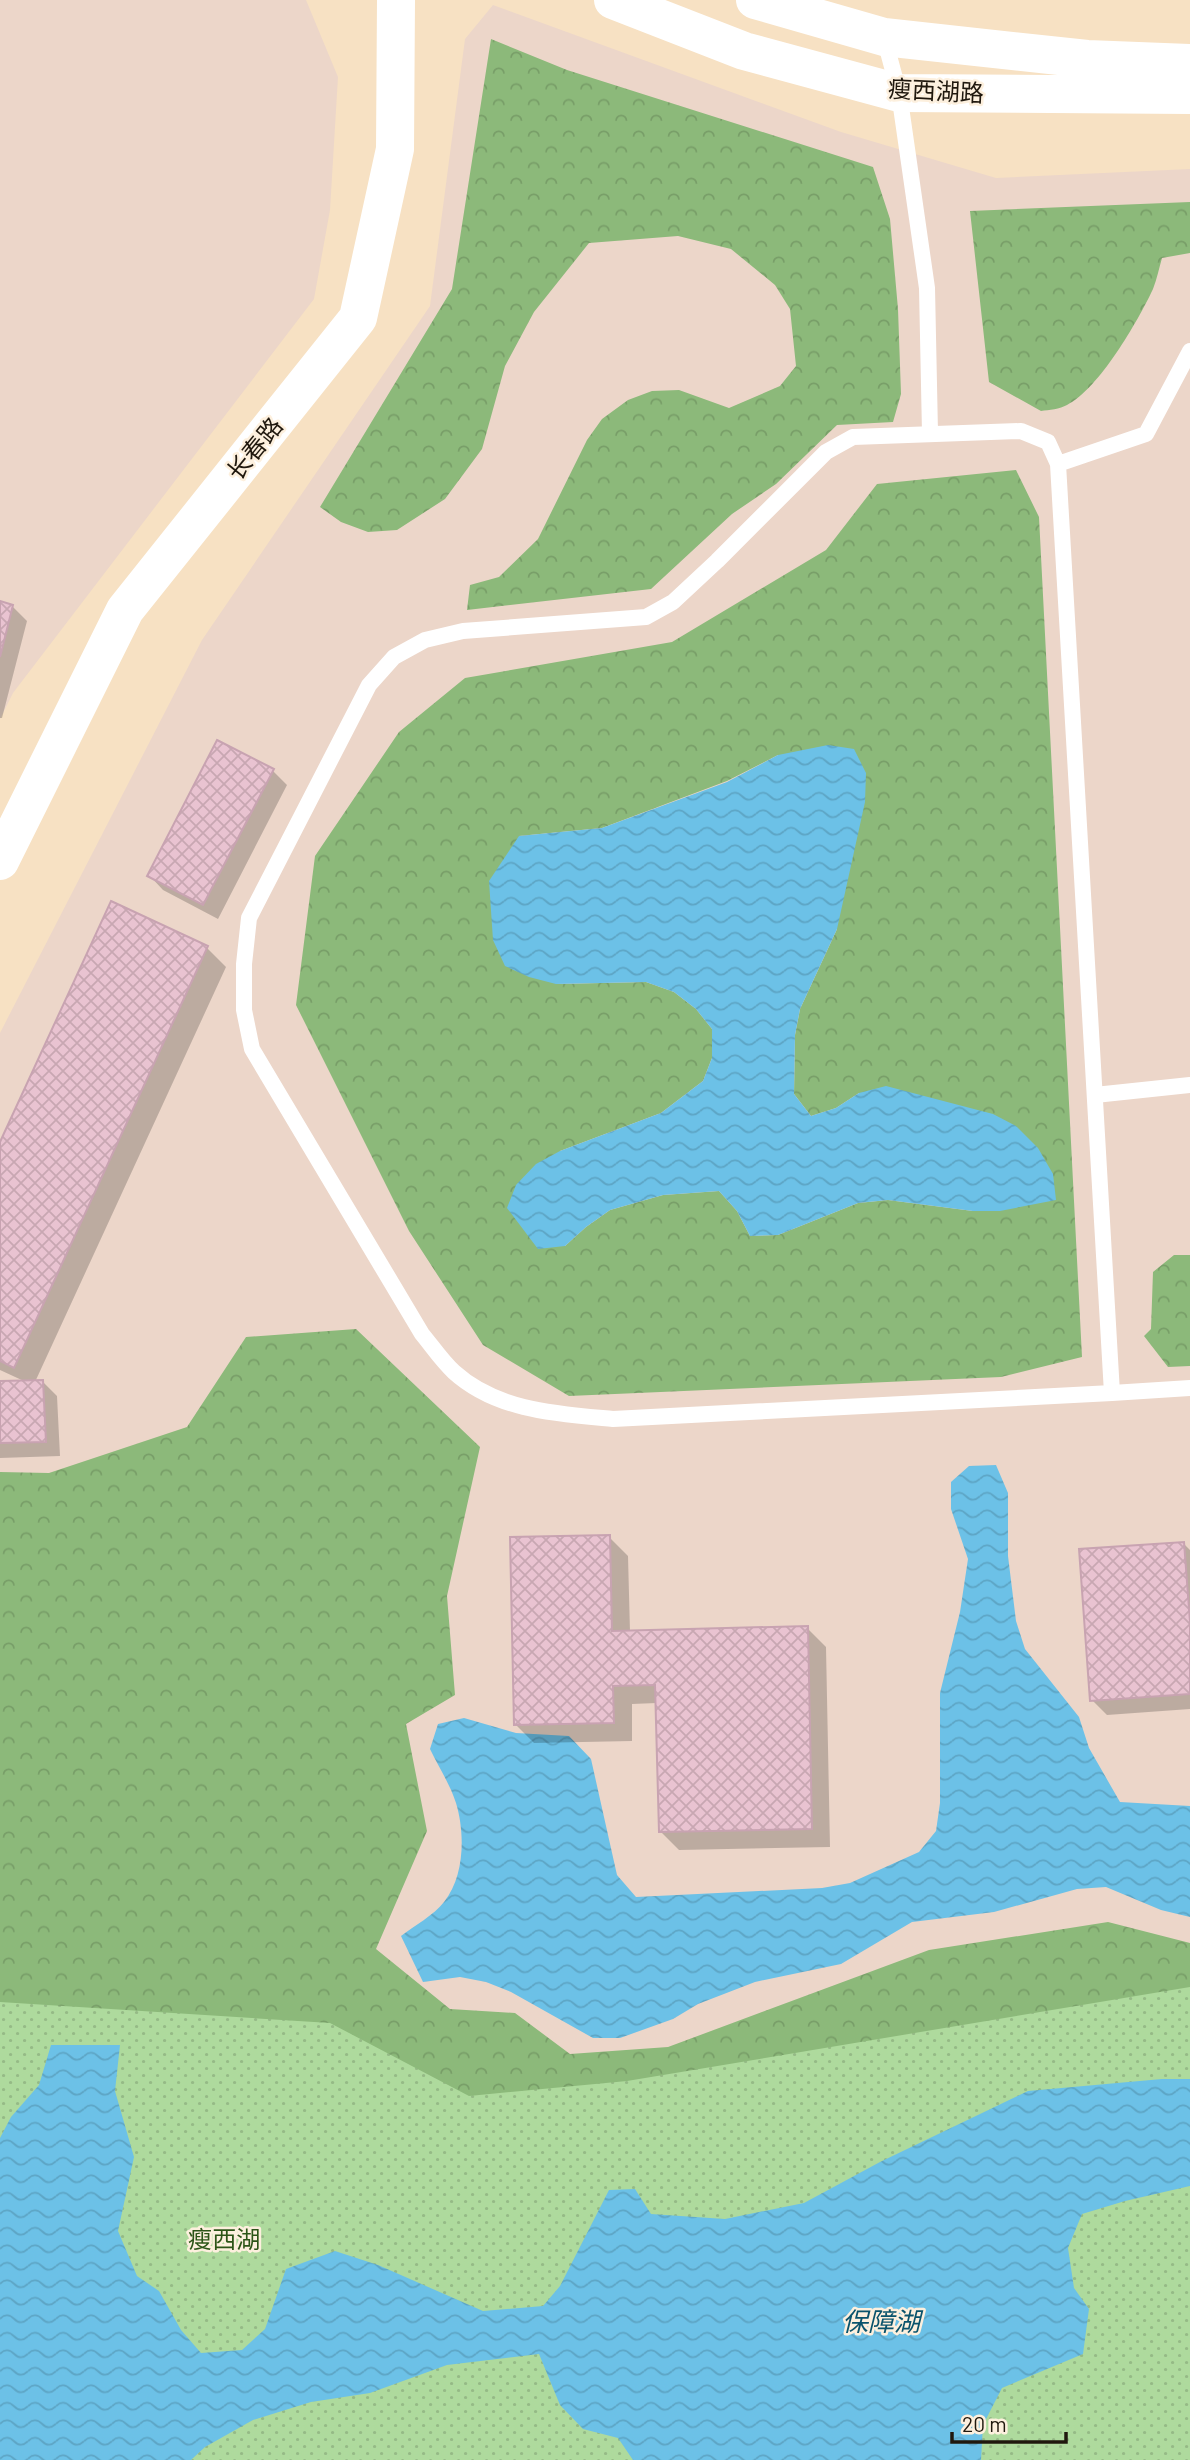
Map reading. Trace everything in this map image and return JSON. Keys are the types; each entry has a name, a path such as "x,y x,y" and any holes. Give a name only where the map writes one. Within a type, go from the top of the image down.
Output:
{"main road":[{"name":"长春路","path":"0,861 125,610 358,318 395,149 396,0"},
{"name":"瘦西湖路","path":"613,0 744,51 899,93 1190,95"},
{"name":"瘦西湖路","path":"755,0 884,37 1087,59 1190,63"}],"lane":[{"path":"884,37 899,93 926,288 930,433"},
{"path":"1058,464 1146,435 1189,352"},
{"path":"1189,352 1190,370"},
{"path":"1112,1393 1058,464 1048,442 1021,431 853,437 826,452 673,602 646,617 463,631 425,640 394,657 369,685 249,918 244,964 244,1010 252,1049 422,1334 453,1372 490,1397 544,1412 613,1419 1112,1393 1190,1388"},
{"path":"1095,1095 1190,1086"}],"shaded area":[{"path":"0,0 306,0 338,77 330,210 314,299 13,693 0,719"},
{"path":"493,5 841,132 996,178 1190,169 1190,1987 627,2081 0,2002 0,1033 202,640 430,306 465,39"}],"green space":[{"path":"491,39 567,70 873,167 890,219 898,309 901,394 893,422 837,425 776,484 732,514 651,589 467,610 470,585 499,577 538,539 587,440 602,419 628,400 652,391 679,390 729,408 780,386 796,366 790,309 775,285 731,249 678,236 589,243 534,312 505,366 482,449 445,499 397,530 368,532 341,522 320,507 452,289"},
{"path":"1190,202 1190,253 1162,258 1153,289 1128,336 1092,385 1079,397 1064,406 1041,411 989,382 970,211"},
{"path":"1016,470 1039,517 1082,1357 1001,1377 569,1396 483,1345 409,1231 296,1005 315,856 399,732 465,678 672,642 826,550 877,484","holes":["778,755 837,929 800,1009 795,1035 794,1094 811,1116 836,1108 859,1093 973,1211 888,1200 858,1203 778,1235 750,1236 737,1211 719,1191 663,1195 610,1210 565,1246 560,1151 661,1113 703,1081 712,1058 712,1029 696,1009 674,992 646,982 556,984 519,836 602,828 727,781"]},
{"path":"1174,1255 1190,1255 1190,1366 1168,1367 1144,1336 1151,1329 1153,1272"},
{"path":"356,1329 480,1447 447,1596 455,1695 406,1724 427,1831 376,1949 450,2009 515,2013 570,2054 668,2047 929,1950 1108,1922 1190,1943 1190,2059 780,2182 0,2041 0,1472 49,1473 187,1427 246,1337"},
{"name":"瘦西湖","path":"1190,1987 1190,2460 0,2460 0,2002 330,2023 469,2096 627,2081"}],"water":[{"path":"828,745 854,749 866,773 865,802 837,929 800,1009 795,1035 794,1094 811,1116 836,1108 859,1093 886,1086 993,1114 1016,1126 1038,1148 1053,1174 1056,1200 1000,1211 973,1211 888,1200 858,1203 778,1235 750,1236 737,1211 719,1191 663,1195 610,1210 565,1246 538,1249 507,1208 516,1185 536,1164 560,1151 661,1113 703,1081 712,1058 712,1029 696,1009 674,992 646,982 556,984 529,977 505,966 493,940 489,881 519,836 602,828 727,782 778,755"},
{"path":"996,1465 1008,1493 1008,1556 1016,1621 1025,1649 1079,1717 1089,1748 1120,1802 1190,1806 1190,1917 1161,1910 1106,1887 1077,1889 994,1912 912,1922 841,1964 755,1982 698,2004 673,2019 620,2038 593,2038 511,1992 486,1982 460,1977 423,1982 401,1936 440,1907 451,1892 459,1867 462,1841 456,1803 430,1749 438,1724 464,1718 516,1733 569,1736 591,1759 617,1875 636,1897 822,1888 850,1883 919,1852 936,1831 940,1803 940,1693 960,1612 968,1559 951,1509 951,1482 969,1466"},
{"name":"保障湖","path":"51,2045 120,2045 115,2091 134,2157 118,2231 137,2276 159,2291 181,2330 201,2353 242,2350 265,2329 286,2269 335,2251 378,2265 483,2311 543,2306 560,2286 609,2190 635,2189 651,2214 725,2219 804,2203 880,2162 1028,2091 1190,2079 1190,2186 1082,2214 1068,2248 1074,2288 1089,2309 1083,2354 1002,2388 983,2425 981,2460 633,2460 618,2438 583,2429 560,2405 539,2354 447,2365 370,2393 311,2402 253,2420 205,2447 191,2460 0,2460 0,2138 11,2117 39,2085"}],"building":[{"path":"0,601 13,605 0,657"},
{"path":"217,740 274,769 203,905 147,876"},
{"path":"111,901 208,946 14,1368 0,1361 0,1142"},
{"path":"43,1380 46,1442 0,1443 0,1381"},
{"path":"610,1535 612,1631 808,1626 812,1829 659,1832 655,1685 613,1686 614,1723 514,1725 510,1537"},
{"path":"1184,1542 1190,1622 1190,1694 1090,1701 1079,1549"}]}
